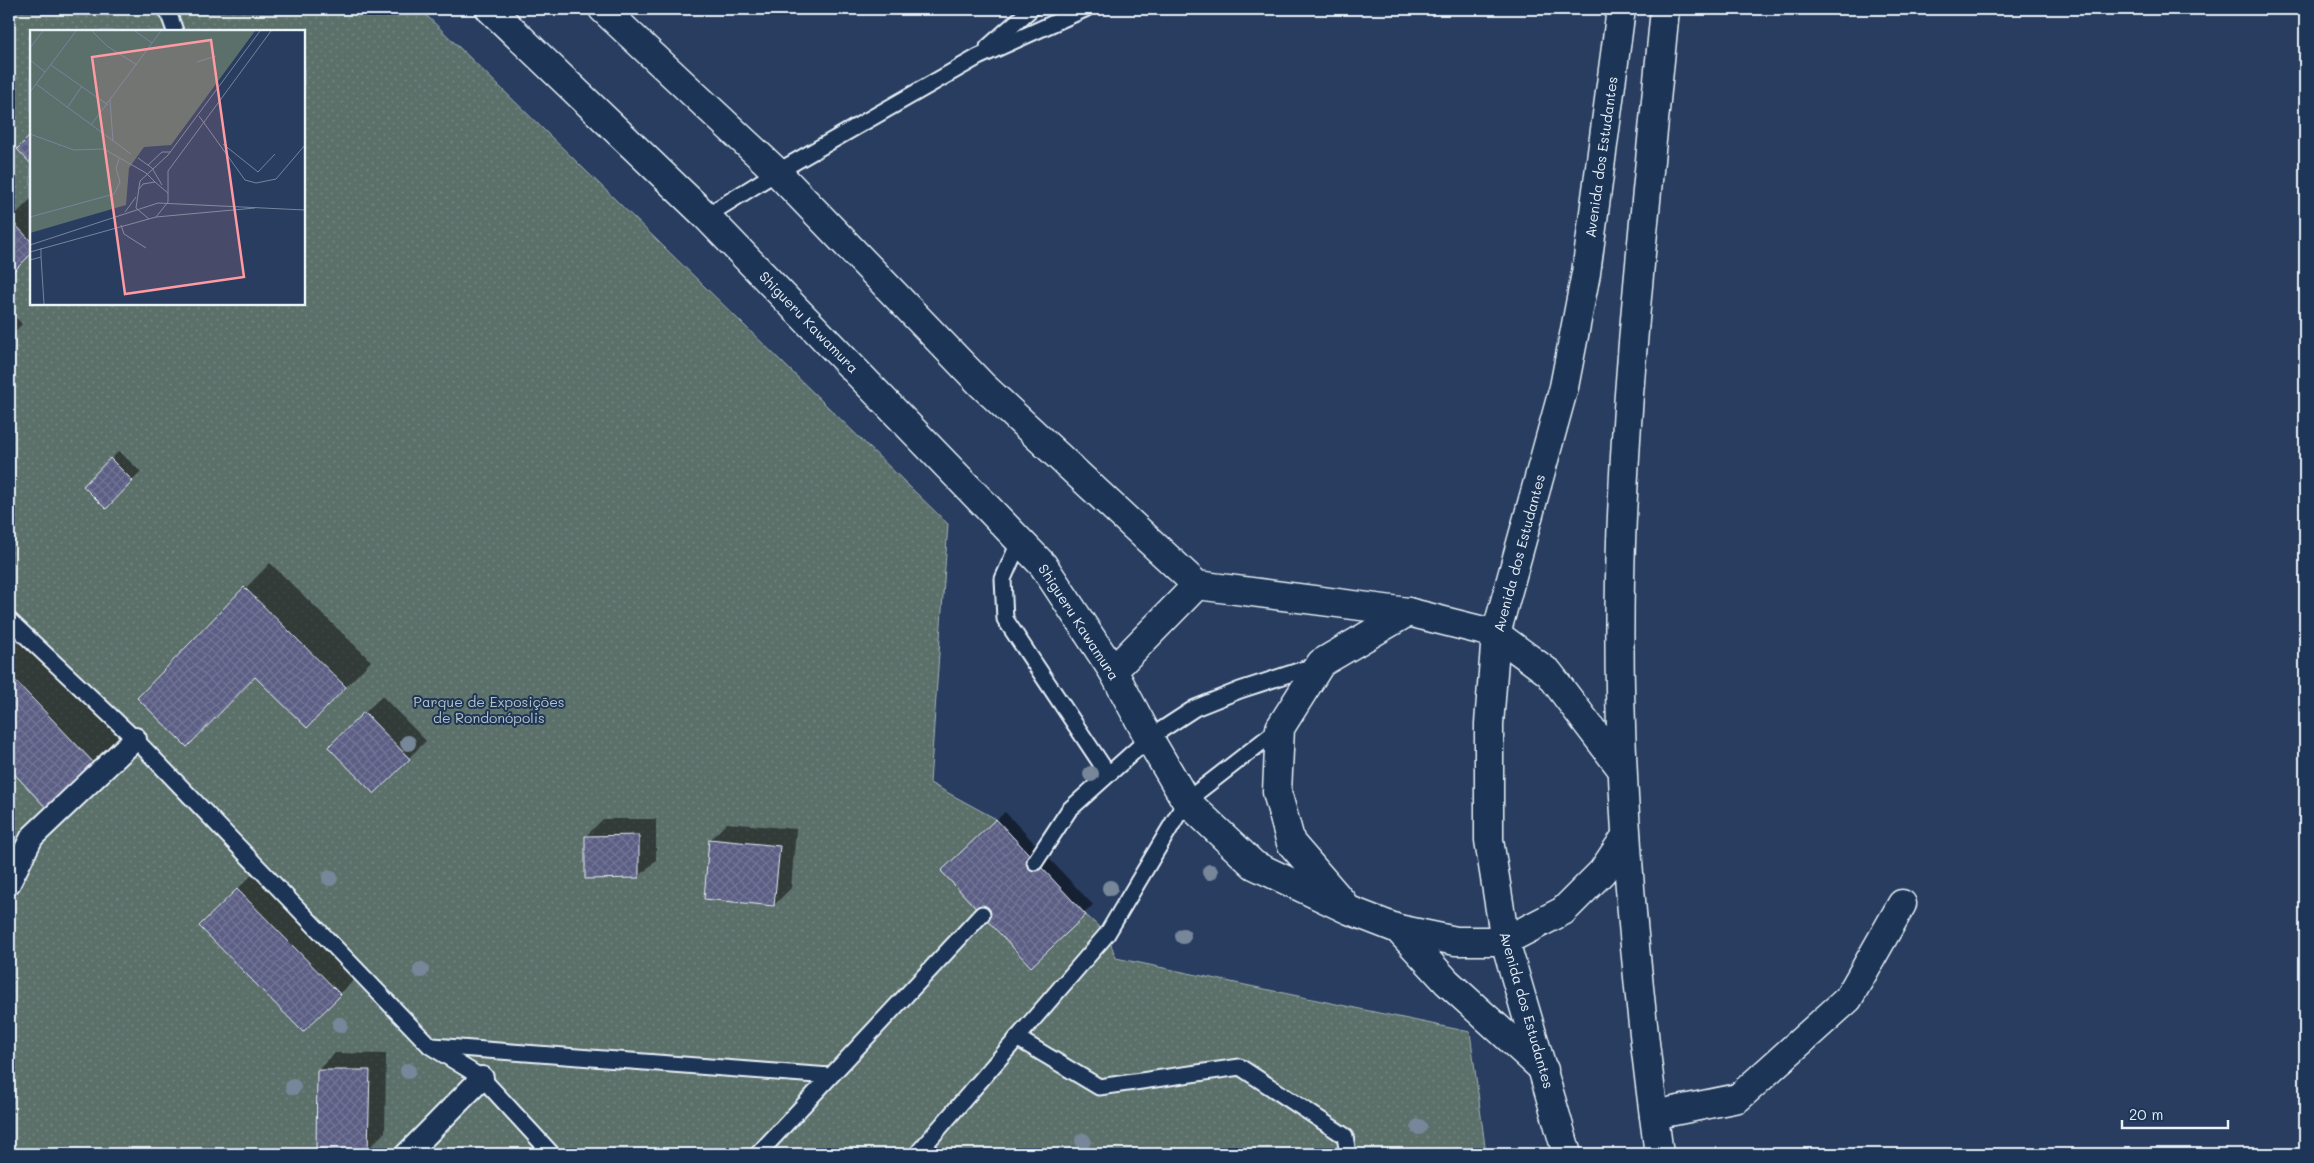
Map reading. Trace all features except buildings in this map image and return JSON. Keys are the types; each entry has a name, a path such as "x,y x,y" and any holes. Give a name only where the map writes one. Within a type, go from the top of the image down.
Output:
{"main road":[{"name":"Shigueru Kawamura","path":"490,9 706,216 1043,565 1113,671 1148,738 1186,801 1254,865 1349,910 1398,929 1456,942 1505,942 1563,910 1602,872 1626,836"},
{"path":"603,9 777,172 982,385 1197,585 1408,612 1496,634 1549,673 1621,768"},
{"name":"Avenida dos Estudantes","path":"1567,1154 1544,1070 1505,942 1489,840 1489,724 1496,634 1564,387 1586,273 1621,9"},
{"path":"1659,1154 1645,1050 1621,768 1620,579 1628,391 1665,9"},
{"path":"1113,671 1197,585"},
{"path":"1349,910 1291,843 1277,792 1280,728 1321,663 1408,612"},
{"path":"1654,1115 1738,1098 1848,999 1902,904"},
{"path":"1398,929 1447,982 1544,1070"}],"street":[{"path":"9,883 32,836 135,739"},
{"path":"407,1154 482,1078"}],"lane":[{"path":"167,9 175,30"},
{"path":"978,56 1032,9"},
{"path":"706,216 777,172 978,56 1085,9"},
{"path":"1020,540 1003,579 1005,619 1108,774"},
{"path":"9,620 135,739 430,1046 482,1078 552,1154"},
{"path":"1035,862 1069,810 1148,738 1195,708 1240,690 1321,663"},
{"path":"917,1154 1107,934 1186,801 1280,728"},
{"path":"758,1154 982,914"},
{"path":"1017,1038 1099,1087 1240,1067 1345,1136 1348,1154"},
{"path":"430,1046 830,1076"}],"green space":[{"name":"Parque de Exposições de Rondonópolis","path":"9,9 420,9 948,524 930,783 996,819 1086,915 1107,934 1116,958 1470,1032 1486,1154 9,1154"}]}
